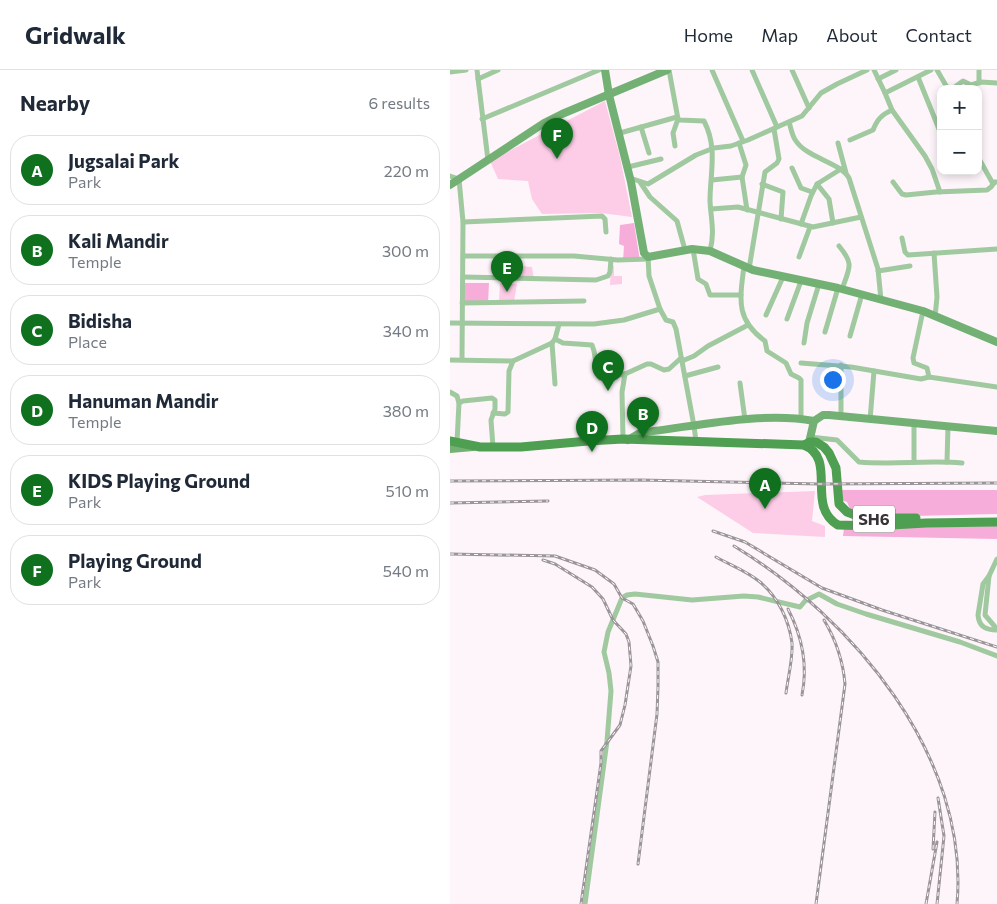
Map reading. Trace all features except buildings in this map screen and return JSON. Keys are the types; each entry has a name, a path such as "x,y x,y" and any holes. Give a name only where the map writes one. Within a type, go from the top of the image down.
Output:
{"main road":[{"path":"454,441 480,447 521,447 588,440 625,439 808,443"},
{"name":"SH6","path":"808,443 820,444 832,459 836,468 838,498 842,508 853,516 876,519 997,516"},
{"name":"SH6","path":"808,443 820,464 822,474 822,506 828,517 838,525 997,522"},
{"path":"828,517 842,508"}],"street":[{"path":"450,72 466,70"},
{"path":"477,70 488,160"},
{"path":"478,78 498,70"},
{"path":"482,119 599,70"},
{"path":"605,70 609,95 628,167 644,253 648,258 648,276 660,310 666,320 674,324 696,442"},
{"path":"450,185 544,123 668,70 678,118 673,133 675,146"},
{"path":"712,70 741,142 746,165 742,177 747,210"},
{"path":"752,70 776,128 779,161 764,172 758,213 741,295 741,310 754,334 764,341 767,351 786,362 791,374 801,380 801,419"},
{"path":"792,70 809,108"},
{"path":"630,178 646,185 696,155 741,142 776,128 802,116 817,96 826,90 867,70"},
{"path":"874,70 886,93 892,110 925,156 935,175 940,192"},
{"path":"878,79 896,70"},
{"path":"886,93 931,70"},
{"path":"937,70 947,85"},
{"path":"979,70 979,83"},
{"path":"918,77 939,130"},
{"path":"956,85 963,81 971,85 997,82"},
{"path":"850,140 873,130 875,123 880,117 892,110"},
{"path":"620,133 678,118 680,120 704,121 712,149 711,209 714,234 710,251"},
{"path":"789,122 795,140 800,146 826,162 842,169 846,174"},
{"path":"642,127 648,153"},
{"path":"838,143 846,174 878,270 880,300"},
{"path":"628,167 661,160"},
{"path":"893,182 904,195 987,190 995,182 982,163"},
{"path":"792,168 800,188 812,192"},
{"path":"801,224 812,192 817,184 842,169"},
{"path":"450,176 459,179"},
{"path":"712,180 742,177"},
{"path":"459,179 463,222 462,360"},
{"path":"640,181 650,197 677,221 689,249 698,279 706,284 710,295 741,295"},
{"path":"762,184 782,191 784,194 781,219"},
{"path":"817,184 829,199 833,223"},
{"path":"711,209 738,207 810,227 861,217"},
{"path":"463,222 602,216 605,219 606,232"},
{"path":"799,257 810,227"},
{"path":"902,238 907,254 997,249"},
{"path":"825,332 840,288 849,270 849,261 839,246"},
{"path":"463,256 574,256 610,259 648,258 689,249 710,251 747,267 783,277 840,288 923,312 997,342"},
{"path":"934,253 937,297 934,317"},
{"path":"463,277 596,280 608,276 610,272 610,259"},
{"path":"878,270 910,266"},
{"path":"766,315 783,277"},
{"path":"787,319 801,281"},
{"path":"804,343 807,323 819,284"},
{"path":"850,336 862,294"},
{"path":"462,303 584,301"},
{"path":"450,323 608,323 660,310"},
{"path":"923,312 912,360 916,364 927,368 930,377"},
{"path":"555,384 554,341 559,324"},
{"path":"450,360 513,361 554,341 592,345 600,378 625,374 647,364 664,370 668,369 682,359 694,356 708,346 748,325"},
{"path":"493,413 505,414 508,412 509,371 513,361"},
{"path":"801,362 841,365 921,379 930,377 997,387"},
{"path":"841,365 841,416"},
{"path":"685,376 718,367"},
{"path":"870,420 874,371"},
{"path":"625,374 622,392 625,439 640,433 745,420 784,418 814,421"},
{"path":"740,383 745,420"},
{"path":"450,392 457,396 459,403 454,441"},
{"path":"459,403 492,398 495,400 491,420 493,447"},
{"path":"962,463 859,462 837,440 808,443 814,421 823,415 997,432"},
{"path":"914,423 914,462"},
{"path":"947,462 948,426"},
{"path":"450,449 480,447"},
{"path":"997,559 980,593 978,618 986,630 997,629"},
{"path":"989,576 985,615 997,629"},
{"path":"585,904 607,741 610,701 609,673 604,652 608,632 622,598 635,594 692,600 744,596 758,597 800,607 819,594 866,614 960,642 997,656"}],"shaded area":[{"path":"605,101 620,157 632,217 601,213 542,214 532,199 528,181 498,179 490,161"},
{"path":"634,223 640,261 623,261 624,246 619,244 620,225"},
{"path":"611,265 614,266 614,276 622,276 622,284 610,285"},
{"path":"520,266 532,267 534,280 518,281"},
{"path":"460,283 489,283 488,304 460,304"},
{"path":"500,283 517,284 514,302 499,301"},
{"path":"842,490 997,490 997,514 871,517 852,514 847,502 841,500"},
{"path":"815,491 812,521 825,526 825,537 753,533 697,497 705,495"},
{"path":"997,526 997,539 843,536 844,528"}],"railway":[{"path":"450,481 641,480 819,484 997,483"},
{"path":"450,503 548,501"},
{"path":"713,531 745,542 822,588 882,610 997,647"},
{"path":"734,546 778,576 821,612 860,652 895,697 924,745 944,796 956,849 957,904"},
{"path":"450,554 555,556 595,570 614,584 622,598 633,604 643,621 658,662 657,714 638,864"},
{"path":"716,557 744,571 760,582 782,610 792,643 786,693"},
{"path":"543,560 555,564 592,587 603,599 613,620 626,634 629,642 631,666 620,725 601,751 601,763 581,904"},
{"path":"788,609 797,630 804,662 802,695"},
{"path":"816,904 845,684 843,667 838,651 824,620"},
{"path":"937,904 944,836 938,798"},
{"path":"933,849 935,812"},
{"path":"926,904 937,842"}],"place":[{"name":"Playing Ground","path":"557,159"},
{"name":"KIDS Playing Ground","path":"507,292"},
{"name":"Bidisha","path":"608,391"},
{"name":"Kali Mandir","path":"643,438"},
{"name":"Hanuman Mandir","path":"592,452"},
{"name":"Jugsalai Park","path":"765,509"}]}
